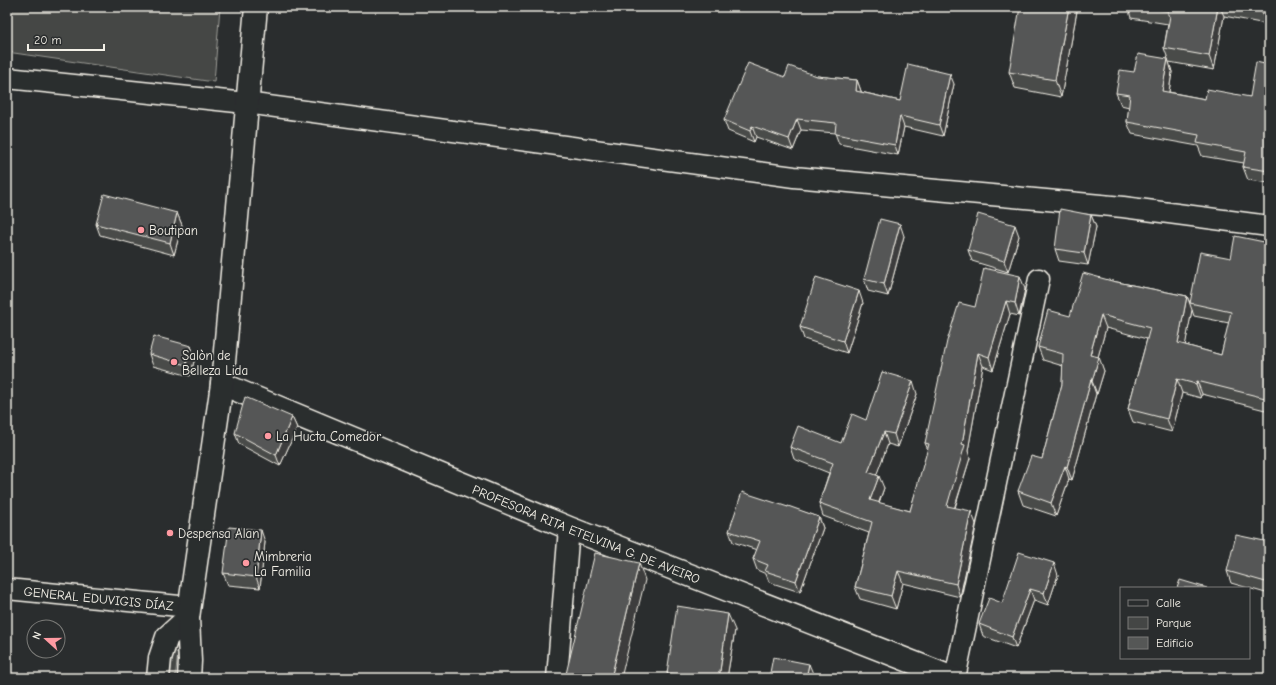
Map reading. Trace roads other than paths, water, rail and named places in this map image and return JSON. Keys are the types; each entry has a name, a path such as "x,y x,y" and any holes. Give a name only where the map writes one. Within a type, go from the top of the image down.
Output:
{"street":[{"path":"189,678 189,612 222,384 246,103 256,7"},
{"path":"7,78 246,103 794,177 1123,207 1269,226"},
{"path":"954,678 1040,279"},
{"name":"PROFESORA RITA ETELVINA G. DE AVEIRO","path":"222,384 570,528 954,678"},
{"path":"557,678 570,528"},
{"name":"GENERAL EDUVIGIS DÍAZ","path":"7,589 189,612"},
{"path":"158,678 160,658 167,637 189,612"}],"place":[{"name":"Boutipan","path":"141,230"},
{"name":"Salòn de Belleza Lida","path":"174,362"},
{"name":"La Hucta Comedor","path":"268,436"},
{"name":"Despensa Alan","path":"170,533"},
{"name":"Mimbreria La Familia","path":"246,563"}]}
